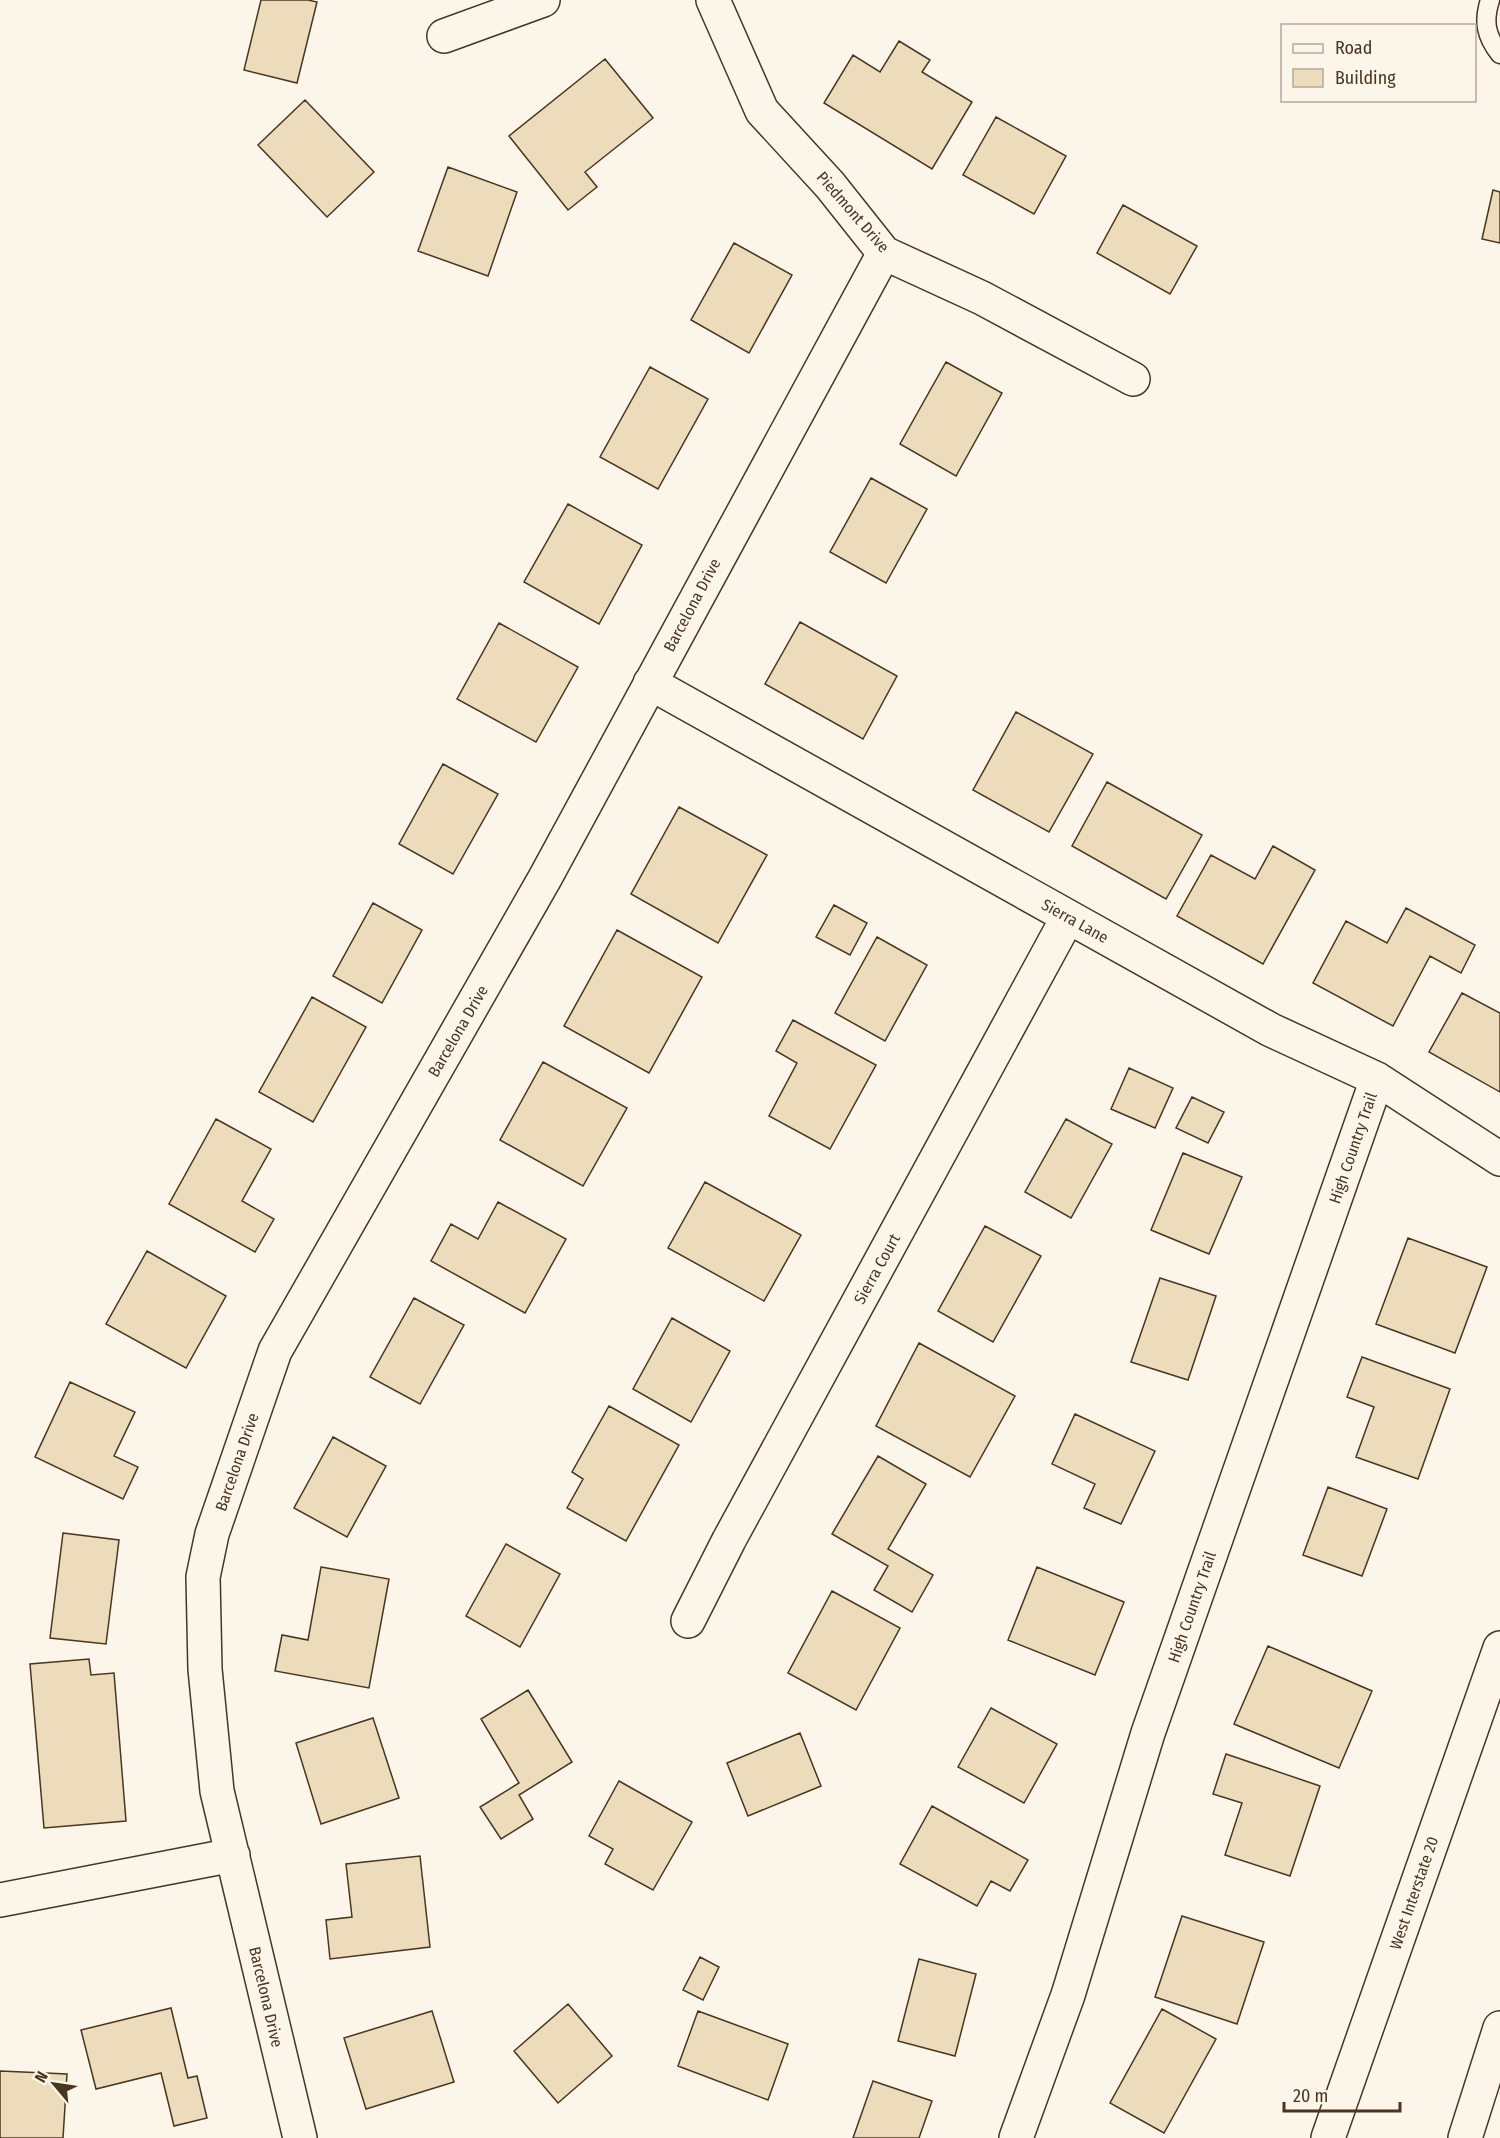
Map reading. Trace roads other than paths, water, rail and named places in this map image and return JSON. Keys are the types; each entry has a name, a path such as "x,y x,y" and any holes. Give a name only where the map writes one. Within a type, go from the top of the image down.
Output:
{"main road":[{"path":"444,36 543,0"},
{"name":"Piedmont Drive","path":"713,0 762,111 830,184 884,252 982,298 1133,379"},
{"name":"Barcelona Drive","path":"300,2138 217,1791 205,1668 203,1577 212,1534 275,1351 545,878 884,252"},
{"name":"Sierra Lane","path":"650,683 1272,1029 1377,1079 1500,1159"},
{"name":"Sierra Court","path":"688,1621 735,1530 1068,917"},
{"name":"High Country Trail","path":"1016,2138 1068,1995 1149,1733 1377,1079"},
{"name":"West Interstate 20","path":"1328,2138 1500,1648"},
{"path":"0,1900 233,1855"},
{"path":"1465,2138 1500,2028"}],"lane":[{"path":"1490,0 1485,15 1490,42 1500,54"}]}
